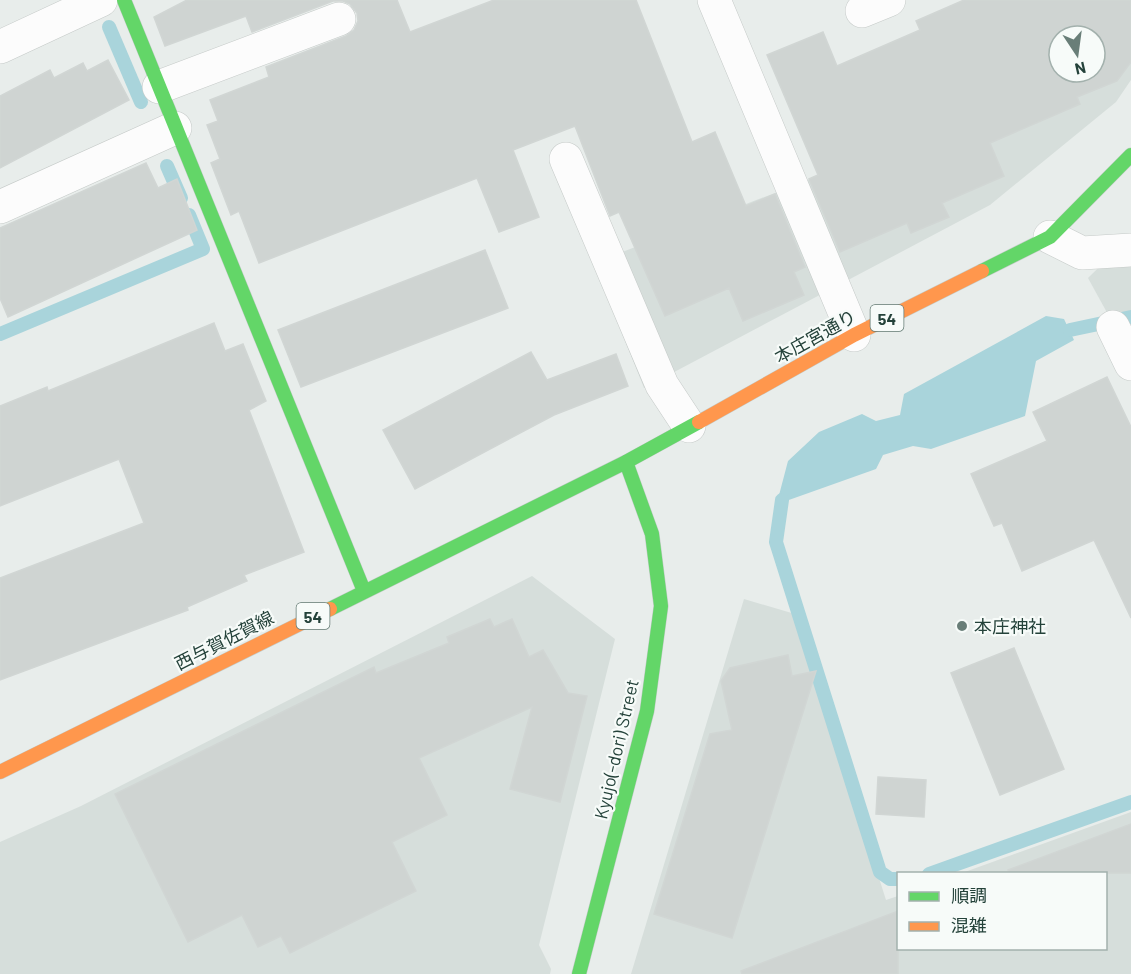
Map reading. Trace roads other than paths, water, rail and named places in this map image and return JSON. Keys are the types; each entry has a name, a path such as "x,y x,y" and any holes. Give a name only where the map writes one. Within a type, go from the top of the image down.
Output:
{"main road":[{"path":"124,0 364,591"},
{"name":"本庄宮通り","path":"626,462 854,334 1050,237 1131,155"},
{"name":"西与賀佐賀線","path":"0,772 626,462"},
{"name":"Kyujo(-dori) Street","path":"579,974 647,711 661,606 652,534 626,462"}],"street":[{"path":"0,46 101,0"},
{"path":"714,0 854,334"},
{"path":"159,87 339,19"},
{"path":"0,207 176,128"},
{"path":"566,159 662,386 689,426"},
{"path":"1050,237 1082,254 1131,250"},
{"path":"1113,327 1131,364"}],"water":[{"path":"1046,316 1064,319 1074,340 1036,361 1025,416 931,449 913,446 883,455 876,469 786,501 778,499 788,461 819,432 862,414 876,421 900,415 904,394"}],"waterway":[{"path":"109,27 141,102"},
{"path":"167,166 181,198"},
{"path":"0,334 203,249 189,215"},
{"path":"1070,330 1131,317"},
{"path":"782,500 776,542 880,872 890,879 897,879"},
{"path":"935,872 1131,802"}],"place":[{"name":"本庄神社","path":"962,626"}]}
